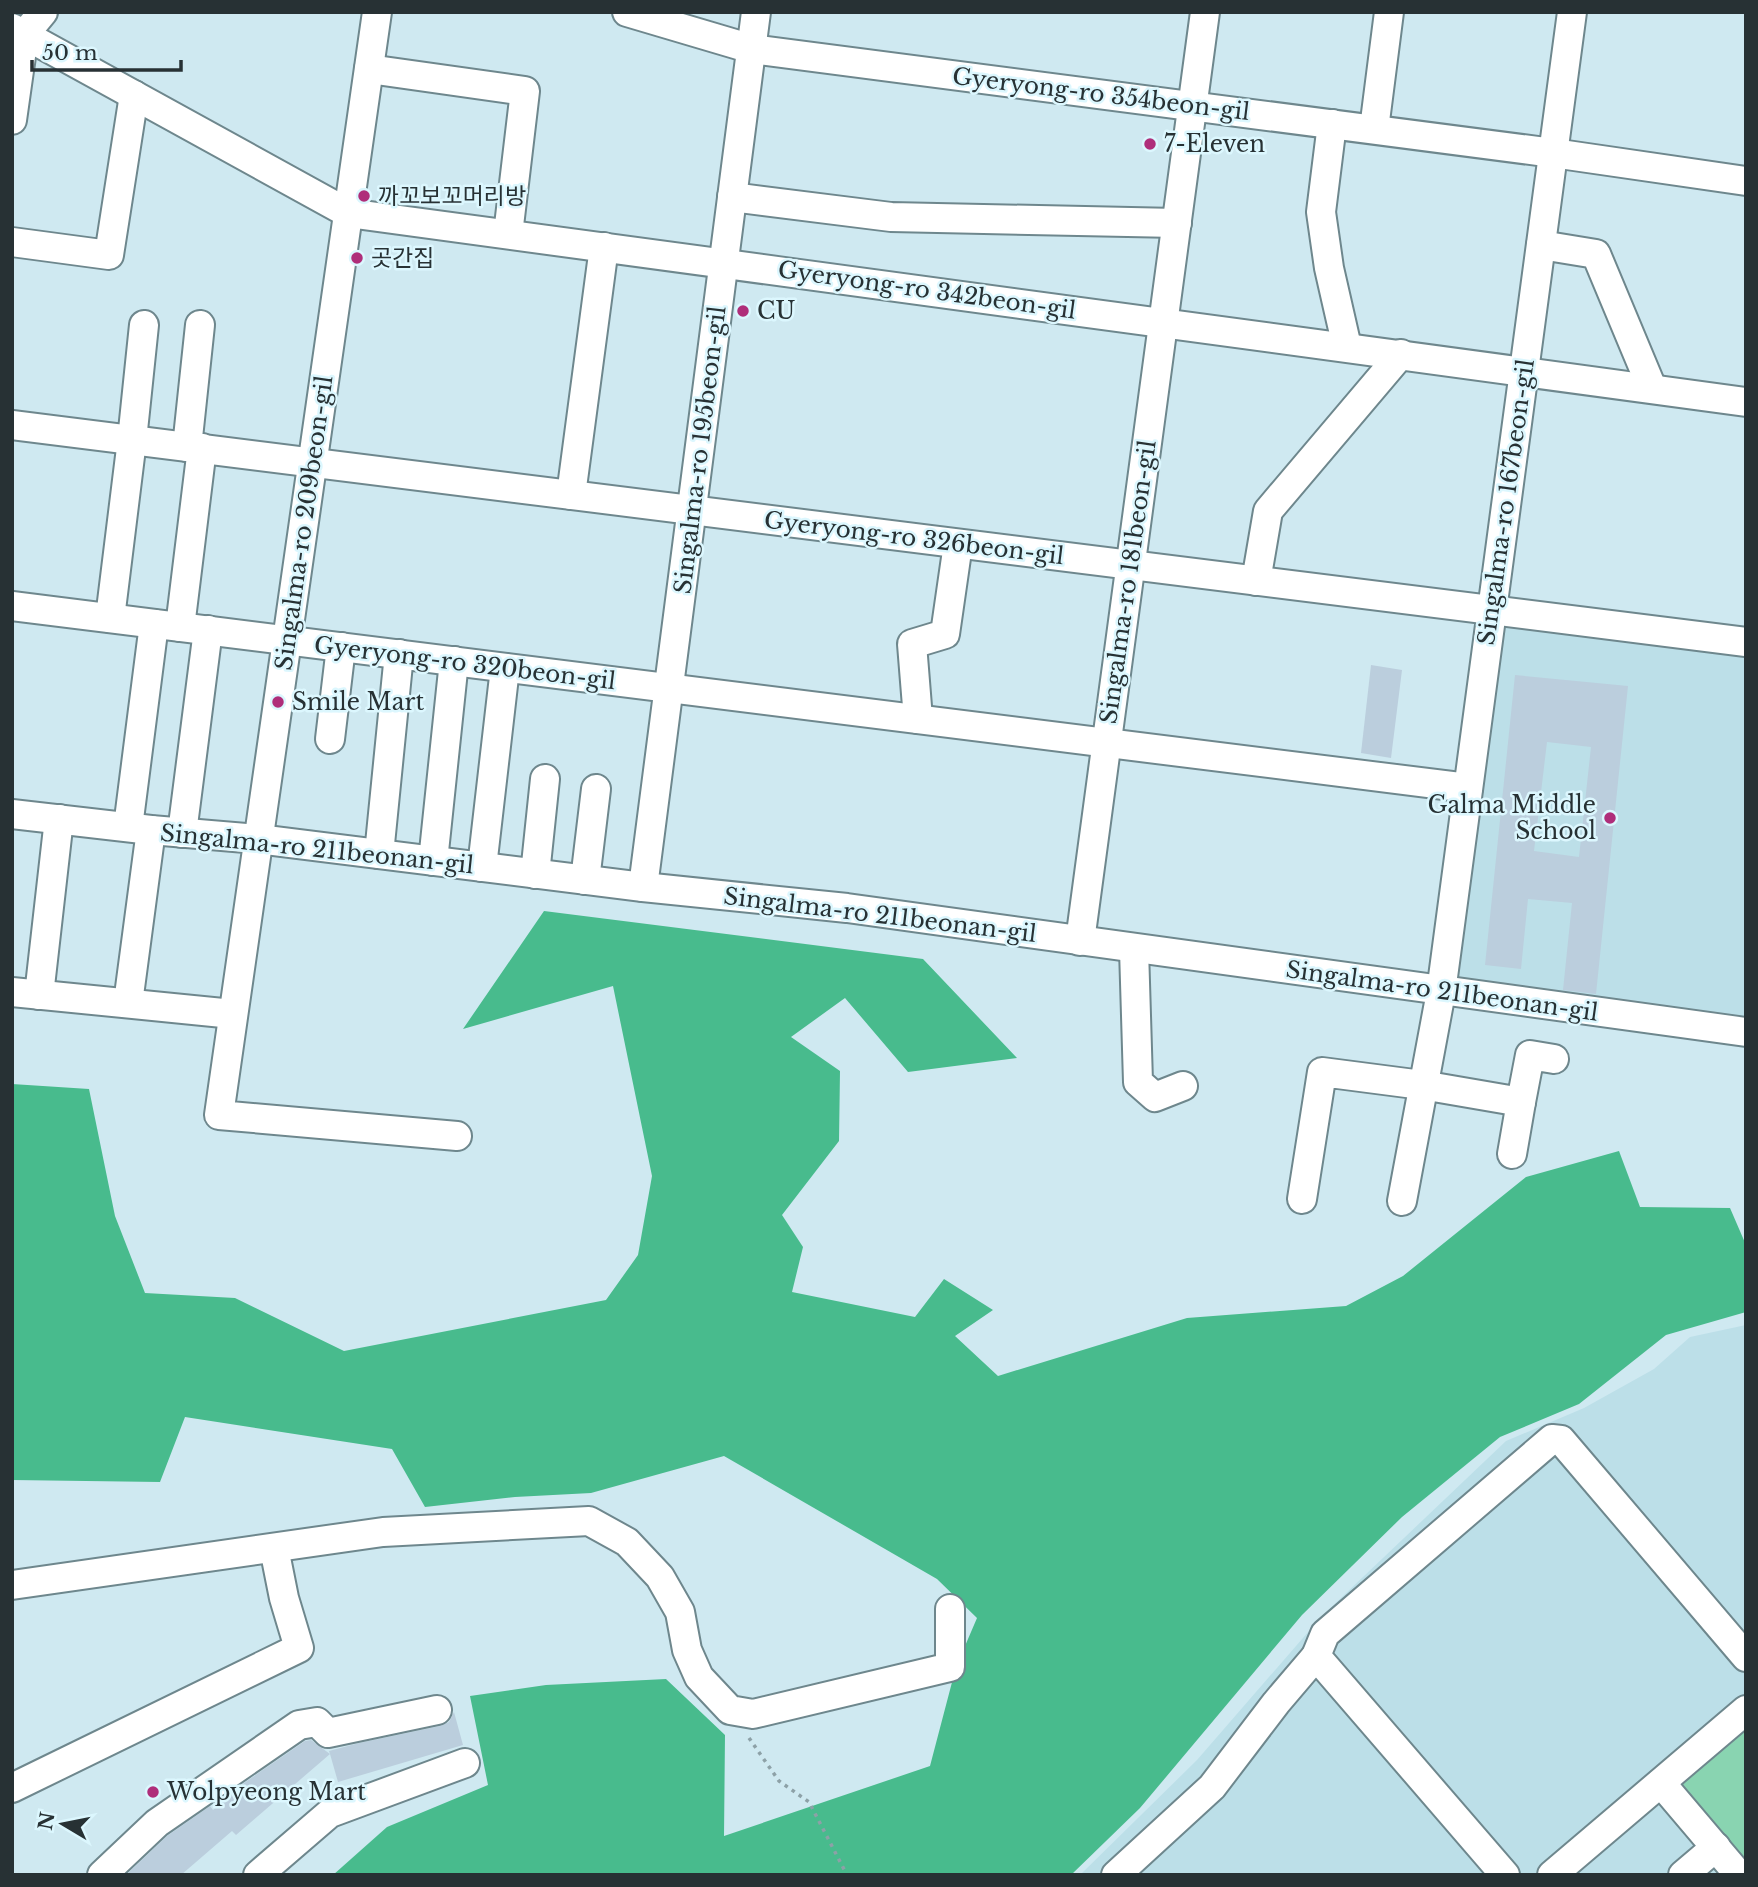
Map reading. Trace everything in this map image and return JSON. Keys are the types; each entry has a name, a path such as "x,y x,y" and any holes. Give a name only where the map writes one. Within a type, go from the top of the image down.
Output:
{"street":[{"path":"12,120 18,32 43,12"},
{"name":"Singalma-ro 209beon-gil","path":"377,12 219,1115 457,1136"},
{"name":"Gyeryong-ro 354beon-gil","path":"627,12 752,49 1374,129 1746,181"},
{"name":"Singalma-ro 195beon-gil","path":"643,887 756,12"},
{"name":"Singalma-ro 181beon-gil","path":"1080,941 1205,12"},
{"path":"1374,129 1389,12"},
{"name":"Singalma-ro 167beon-gil","path":"1402,1201 1441,992 1572,12"},
{"name":"Gyeryong-ro 342beon-gil","path":"18,32 348,213 1746,402"},
{"path":"369,69 525,91 508,234"},
{"path":"12,242 109,255 134,95"},
{"path":"1332,124 1321,212 1329,268 1346,347"},
{"path":"733,197 891,217 1177,223"},
{"path":"1541,245 1596,254 1652,388"},
{"path":"571,495 604,247"},
{"path":"110,618 144,325"},
{"path":"128,1003 139,829 195,448 200,326"},
{"path":"1256,581 1268,511 1401,354"},
{"name":"Gyeryong-ro 326beon-gil","path":"12,425 1746,642"},
{"path":"918,719 912,645 945,634 958,544"},
{"name":"Gyeryong-ro 320beon-gil","path":"12,606 1468,788"},
{"path":"181,832 208,631"},
{"path":"330,739 341,647"},
{"path":"379,854 399,654"},
{"path":"433,861 454,661"},
{"path":"482,867 505,668"},
{"path":"534,874 544,779"},
{"path":"584,880 596,789"},
{"name":"Singalma-ro 211beonan-gil","path":"12,814 258,839 643,887 847,908 1746,1032"},
{"path":"59,819 25,993 233,1014"},
{"path":"1134,949 1138,1082 1155,1097 1183,1086"},
{"path":"1511,1154 1530,1055 1554,1059"},
{"path":"1302,1199 1322,1072 1521,1102"},
{"path":"1116,1875 1212,1787 1276,1703 1316,1656 1325,1634 1552,1439 1561,1440 1746,1657"},
{"path":"12,1585 383,1532 589,1521 627,1542 660,1577 680,1612 687,1650 699,1677 730,1710 753,1714 950,1667 950,1609"},
{"path":"17,1781 299,1648 284,1598 274,1548"},
{"path":"1316,1656 1505,1875"},
{"path":"102,1875 157,1824 299,1725 317,1723 328,1734 437,1710"},
{"path":"1552,1875 1746,1710"},
{"path":"258,1875 330,1813 465,1763"},
{"path":"1661,1783 1739,1875"},
{"path":"1683,1875 1716,1847"}],"path":[{"path":"730,1710 779,1782 809,1801 846,1875"}],"shaded area":[{"name":"Galma Middle School","path":"1500,620 1746,652 1746,1018 1454,983"},
{"path":"1746,1325 1746,1875 1080,1875 1197,1760 1322,1616 1506,1441 1584,1408 1654,1369 1690,1337"}],"green space":[{"path":"544,911 923,959 1017,1058 908,1072 845,998 791,1037 840,1071 839,1141 782,1215 803,1247 792,1292 915,1317 944,1279 993,1310 955,1336 998,1376 1187,1318 1346,1306 1403,1276 1526,1177 1619,1151 1640,1207 1730,1208 1746,1245 1746,1312 1666,1335 1579,1404 1500,1437 1402,1517 1302,1615 1140,1808 1071,1875 333,1875 387,1827 488,1785 470,1696 546,1685 666,1679 725,1735 724,1836 930,1766 956,1667 977,1618 937,1579 724,1456 591,1493 515,1497 425,1507 392,1449 185,1417 160,1482 12,1480 12,1084 89,1089 115,1216 145,1293 235,1298 344,1351 606,1300 638,1255 652,1176 613,986 463,1029"},
{"path":"1746,1715 1746,1874 1667,1784"}],"building":[{"path":"1371,665 1402,670 1391,758 1361,753"},
{"path":"1515,675 1628,686 1596,994 1563,990 1572,903 1528,899 1521,969 1485,965","holes":["1547,742 1591,747 1579,857 1534,851"]},
{"path":"454,1712 463,1745 338,1782 329,1751 440,1726 449,1722"},
{"path":"311,1740 330,1754 236,1835 232,1831 181,1875 126,1875 167,1836 210,1806 213,1810 244,1783 305,1741"}],"place":[{"name":"7-Eleven","path":"1150,144"},
{"name":"까꼬보꼬머리방","path":"364,196"},
{"name":"곳간집","path":"357,258"},
{"name":"CU","path":"743,311"},
{"name":"Smile Mart","path":"278,702"},
{"name":"Galma Middle School","path":"1610,818"},
{"name":"Wolpyeong Mart","path":"153,1792"}]}
